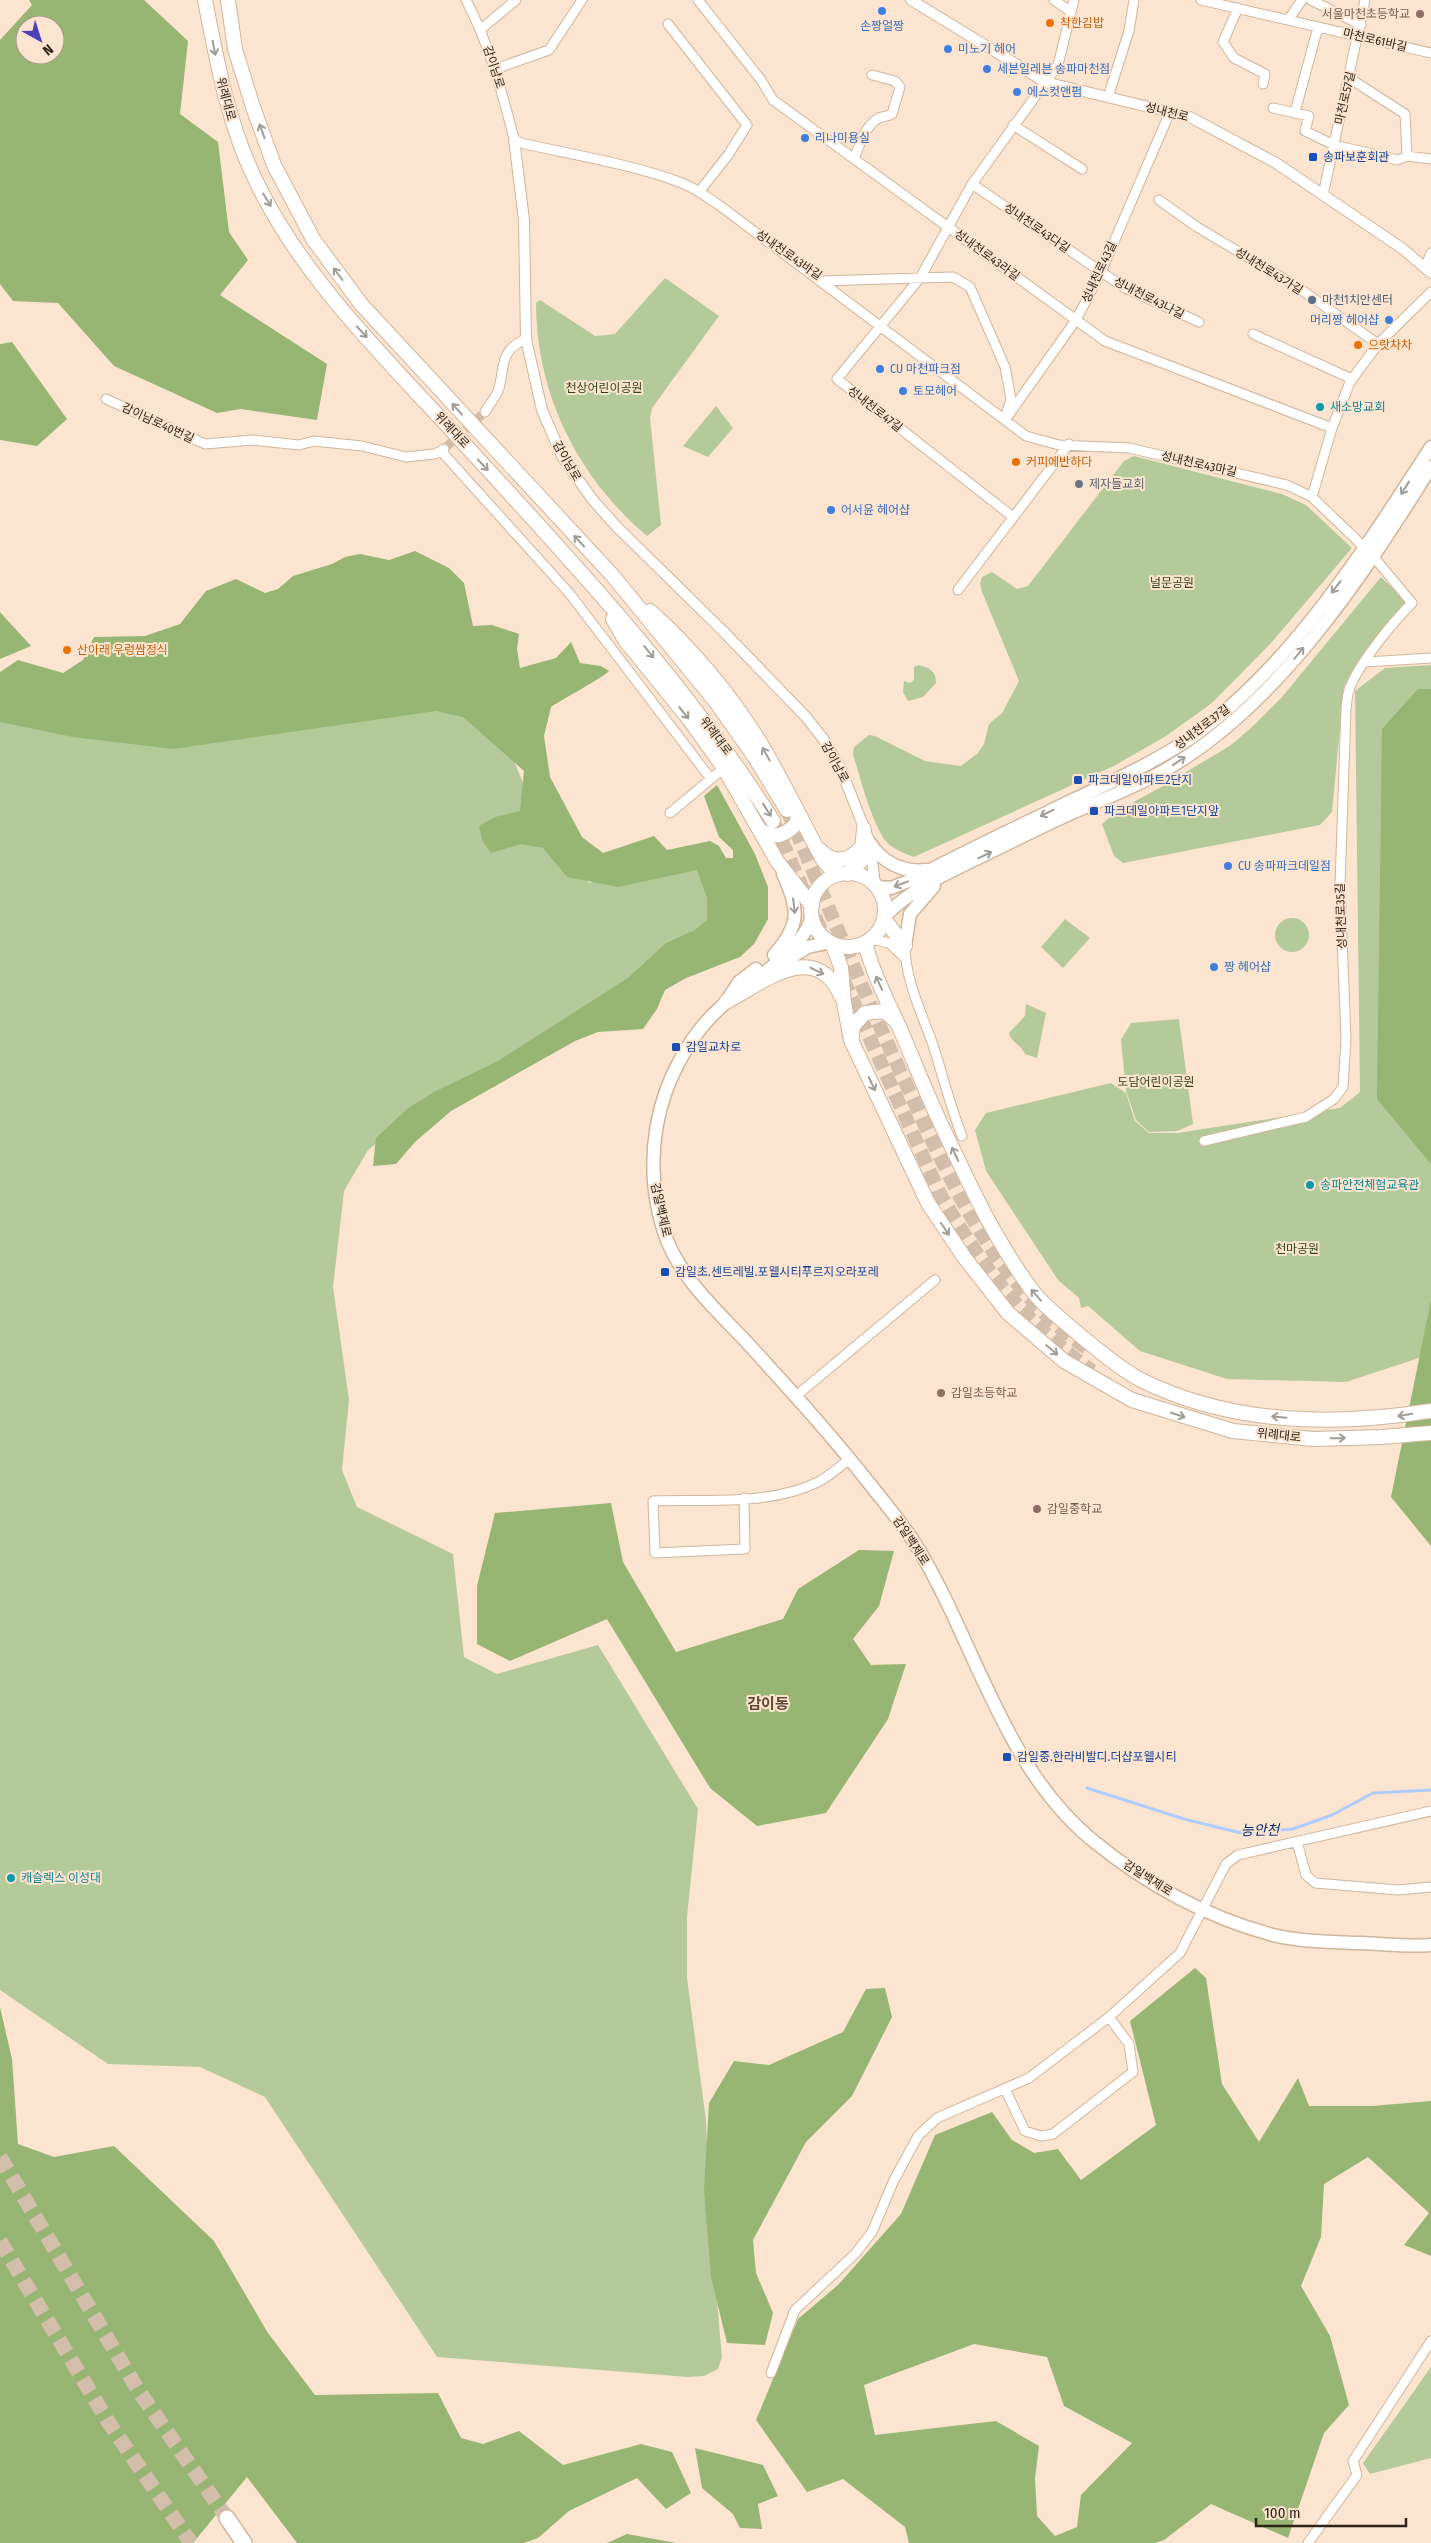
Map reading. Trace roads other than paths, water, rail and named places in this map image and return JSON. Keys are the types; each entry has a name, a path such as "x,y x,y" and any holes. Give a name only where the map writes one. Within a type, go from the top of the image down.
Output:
{"highway":[{"path":"227,2518 244,2543"}],"main road":[{"name":"위례대로","path":"205,0 218,71 234,128 256,182 296,249 346,315 596,587 704,720 738,765 773,821"},
{"name":"위례대로","path":"228,0 235,49 253,107 274,165 313,239 361,304 613,576 681,639 762,747 793,811 811,837"},
{"name":"성내천로37길","path":"1369,553 1431,447"},
{"name":"성내천로37길","path":"876,886 896,886 1071,808 1174,765 1234,719 1287,668 1431,467"},
{"path":"596,587 625,640 689,719 724,768 777,861 796,906 790,932 771,958 739,982 726,1002"},
{"name":"성내천로37길","path":"884,918 904,898 1071,808"},
{"path":"760,830 772,836 782,835 797,823 793,811"},
{"path":"779,961 808,927 816,894 823,884 844,874 862,860 867,843 864,829"},
{"path":"811,837 822,852 831,859 838,860 856,854 867,843"},
{"path":"779,961 820,942 831,942 851,947 868,941 879,930 884,918 884,900 876,886 860,875 834,872 823,860 811,837"},
{"path":"867,843 894,865 914,872 931,870"},
{"path":"777,861 812,909 817,929 831,942 842,967 844,1003"},
{"path":"905,952 910,914 921,899 953,870"},
{"path":"884,918 905,952"},
{"name":"위례대로","path":"868,941 878,982 974,1194 999,1240 1032,1290 1082,1337 1142,1380 1206,1404 1246,1414 1354,1420 1380,1419 1430,1411"},
{"name":"감일백제로","path":"779,961 726,1002 687,1046 674,1069 660,1107 654,1141 653,1183 667,1238 694,1286 796,1396 850,1459 918,1547 944,1595 979,1673 1018,1748 1058,1805 1088,1837 1142,1877 1204,1911 1275,1936 1342,1942 1431,1945"},
{"path":"726,1002 787,968 807,966 831,978 844,1003"},
{"name":"위례대로","path":"844,1003 852,1040 928,1203 1008,1313 1064,1361 1132,1400 1233,1431 1312,1439 1431,1433"},
{"path":"852,1040 853,1026 865,1013 884,1012 896,1022"}],"street":[{"name":"감이남로","path":"466,0 481,29 495,69 514,139 524,220 526,339 542,410 562,456 616,526 806,717 840,766 864,829"},
{"path":"481,29 516,0"},
{"path":"495,69 549,50 582,0"},
{"name":"성내천로43라길","path":"698,0 747,66 761,80 773,100 1105,341 1332,428"},
{"name":"성내천로","path":"911,0 1045,82 1170,112 1199,121 1276,163 1403,249 1428,270"},
{"path":"1054,0 1070,11"},
{"name":"성내천로47길","path":"1013,517 837,379 920,278 972,184 1058,65 1074,0"},
{"path":"1108,97 1129,31 1134,0"},
{"name":"마천로61바길","path":"1201,0 1431,53"},
{"path":"1288,20 1302,0"},
{"path":"1311,0 1361,25"},
{"name":"마천로57길","path":"1323,195 1359,36 1365,0"},
{"path":"1238,8 1223,42 1234,58 1265,74 1263,84"},
{"path":"668,24 747,125 728,155 699,192"},
{"path":"1296,112 1318,26"},
{"path":"854,159 861,141 871,124 881,117 892,114 900,87 895,82 872,75"},
{"path":"1349,78 1405,114 1407,156"},
{"path":"1273,108 1309,116 1304,131 1334,145 1398,160 1407,156 1431,159"},
{"name":"성내천로43길","path":"1005,420 1076,320 1101,272 1170,112"},
{"path":"1013,125 1082,169"},
{"name":"성내천로43바길","path":"514,139 521,144 637,169 684,184 699,192 821,281 953,278 970,287 1005,367 1011,399 1005,420"},
{"name":"성내천로43다길","path":"972,184 1101,272"},
{"name":"성내천로43가길","path":"1159,200 1197,227 1293,284 1378,344"},
{"path":"1428,270 1431,253"},
{"name":"성내천로43나길","path":"1101,272 1125,288 1199,322"},
{"name":"성내천로43마길","path":"821,281 1026,436 1059,445 1129,448 1287,485 1312,497 1369,553"},
{"path":"1312,497 1332,428 1352,379 1378,344 1431,292"},
{"path":"1253,334 1352,379"},
{"path":"485,412 499,389 502,363 513,344 526,339"},
{"name":"감이남로40번길","path":"106,399 205,444 253,440 299,445 314,441 362,446 406,456 436,454 443,449 570,594 711,779"},
{"path":"958,590 1068,444"},
{"name":"성내천로35길","path":"1204,1141 1306,1117 1334,1099 1343,1086 1346,1039 1340,884 1346,709 1350,689 1366,662 1388,628 1412,602 1369,553"},
{"path":"1366,662 1431,658"},
{"path":"670,813 724,768"},
{"path":"867,843 876,886"},
{"path":"868,941 889,943 905,952 946,1093 962,1136"},
{"path":"796,1396 935,1280"},
{"path":"744,1498 746,1549 655,1553 653,1501 744,1498 788,1492 819,1481 850,1459"},
{"path":"771,2373 795,2310 855,2254 872,2232 894,2180 918,2136 937,2118 1029,2078 1109,2017 1180,1953 1204,1911 1226,1864 1238,1855 1431,1811"},
{"path":"1297,1842 1306,1874 1315,1883 1398,1890 1431,1887"},
{"path":"1005,2089 1025,2131 1041,2136 1052,2134 1133,2072 1129,2044 1109,2017"},
{"path":"1308,2543 1357,2475 1352,2461 1431,2341"}],"waterway":[{"name":"능안천","path":"1087,1788 1184,1819 1241,1833 1293,1829 1332,1815 1373,1793 1431,1790"}],"tunnel":[{"path":"445,448 485,412"},
{"path":"787,810 873,1011 938,1153 977,1226 1000,1261 1025,1293 1055,1323 1088,1349"},
{"path":"773,821 831,953"},
{"path":"843,979 941,1196 957,1222 989,1270 1025,1313 1045,1333 1092,1371"},
{"path":"0,2157 138,2390 227,2518"},
{"path":"0,2241 107,2420 191,2543"}],"place":[{"name":"손짱얼짱","path":"882,11"},
{"name":"서울마천초등학교","path":"1420,14"},
{"name":"착한김밥","path":"1050,23"},
{"name":"미노기 헤어","path":"948,49"},
{"name":"세븐일레븐 송파마천점","path":"987,69"},
{"name":"에스컷앤펌","path":"1017,92"},
{"name":"리나미용실","path":"805,138"},
{"name":"송파보훈회관","path":"1313,157"},
{"name":"마천1치안센터","path":"1312,300"},
{"name":"머리짱 헤어샵","path":"1389,320"},
{"name":"으랏차차","path":"1358,345"},
{"name":"CU 마천파크점","path":"880,369"},
{"name":"토모헤어","path":"903,391"},
{"name":"새소망교회","path":"1320,407"},
{"name":"커피에반하다","path":"1016,462"},
{"name":"제자들교회","path":"1079,484"},
{"name":"어서윤 헤어샵","path":"831,510"},
{"name":"산아래 우렁쌈정식","path":"67,650"},
{"name":"파크데일아파트2단지","path":"1078,780"},
{"name":"파크데일아파트1단지앞","path":"1094,811"},
{"name":"CU 송파파크데일점","path":"1228,866"},
{"name":"짱 헤어샵","path":"1214,967"},
{"name":"감일교차로","path":"676,1047"},
{"name":"송파안전체험교육관","path":"1310,1185"},
{"name":"감일초.센트레빌.포웰시티푸르지오라포레","path":"665,1272"},
{"name":"감일초등학교","path":"941,1393"},
{"name":"감일중학교","path":"1037,1509"},
{"name":"감일중.한라비발디.더샵포웰시티","path":"1007,1757"},
{"name":"캐슬렉스 이성대","path":"11,1878"}],"district":[{"name":"감이동","path":"768,1704"}],"park label":[{"name":"천상어린이공원","path":"604,388"},
{"name":"널문공원","path":"1172,583"},
{"name":"도담어린이공원","path":"1156,1082"},
{"name":"천마공원","path":"1297,1249"}]}
